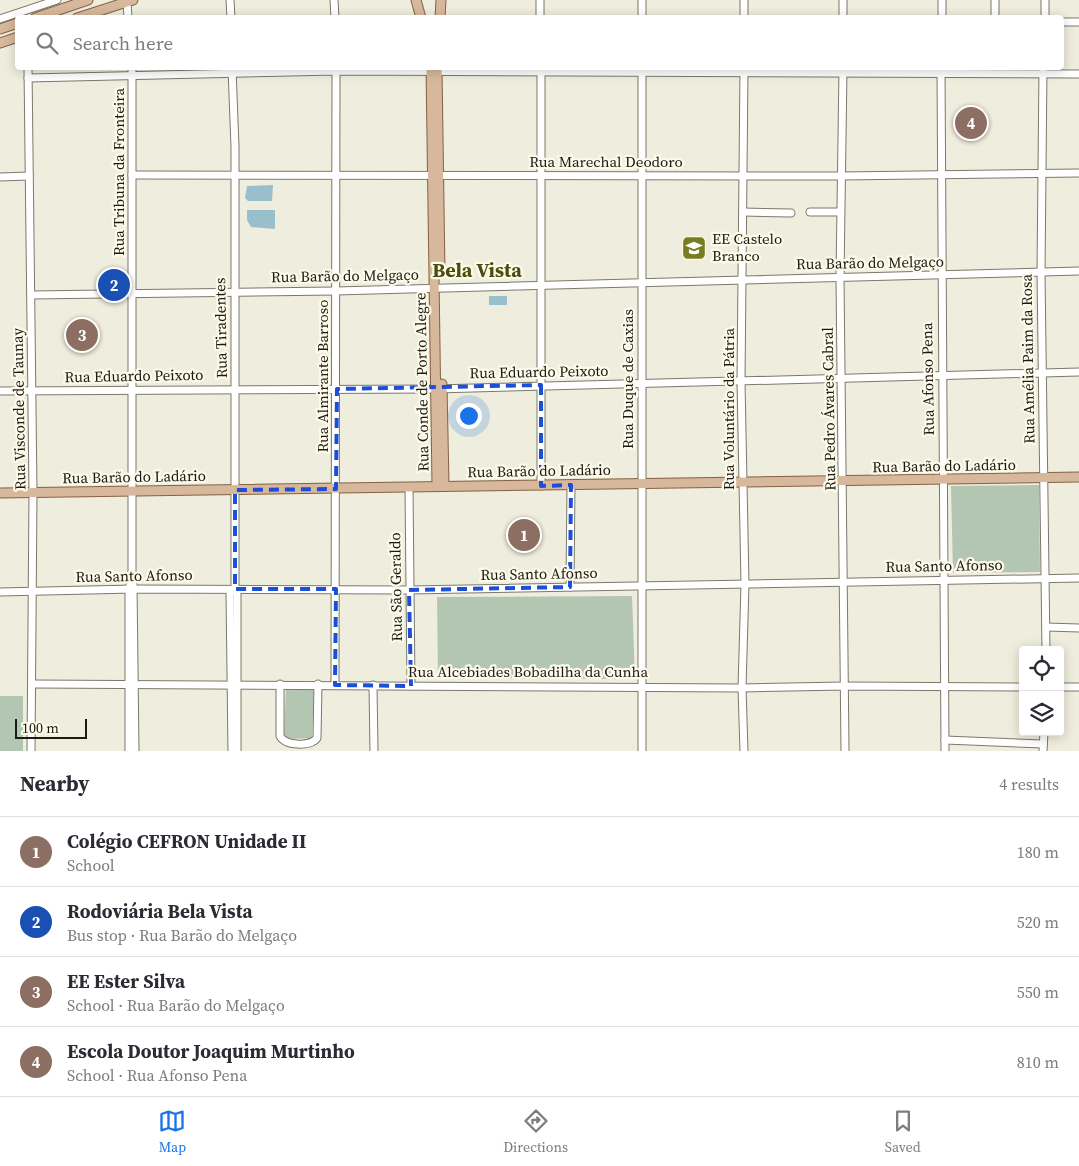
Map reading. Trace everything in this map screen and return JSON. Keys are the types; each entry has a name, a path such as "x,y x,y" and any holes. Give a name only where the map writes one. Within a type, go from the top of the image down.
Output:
{"main road":[{"path":"44,15 88,0"},
{"path":"416,0 420,15"},
{"path":"440,15 441,0"},
{"path":"86,15 130,1"},
{"path":"0,29 15,24"},
{"path":"0,43 15,38"},
{"name":"Rua Conde de Porto Alegre","path":"434,70 440,486"},
{"name":"Rua Barão do Ladário","path":"0,493 1079,477"}],"street":[{"path":"0,19 57,0"},
{"path":"230,0 231,15"},
{"path":"334,0 335,15"},
{"path":"540,0 540,15"},
{"path":"642,0 642,15"},
{"path":"744,0 744,15"},
{"path":"843,0 843,15"},
{"path":"942,0 942,15"},
{"path":"995,0 995,15"},
{"path":"1045,0 1045,15"},
{"path":"128,15 130,1"},
{"path":"1064,22 1079,22"},
{"name":"Rua Visconde de Taunay","path":"28,70 33,492 33,684 30,751"},
{"path":"28,78 132,71 284,70"},
{"name":"Rua Almirante Barroso","path":"335,685 336,70"},
{"path":"434,70 995,70 1079,74"},
{"path":"541,70 541,486"},
{"name":"Rua Duque de Caxias","path":"642,70 642,751"},
{"name":"Rua Voluntário da Pátria","path":"744,70 741,381 745,584 742,688 744,751"},
{"name":"Rua Pedro Ávares Cabral","path":"843,70 840,277 845,751"},
{"name":"Rua Tribuna da Fronteira","path":"129,751 132,684 133,492 132,71"},
{"name":"Rua Tiradentes","path":"232,71 235,589 237,593 232,751"},
{"name":"Rua Afonso Pena","path":"941,71 941,377 946,686 945,751"},
{"name":"Rua Amélia Paim da Rosa","path":"1043,71 1041,273 1046,646"},
{"name":"Rua Marechal Deodoro","path":"132,176 842,176 1079,173"},
{"path":"0,177 29,176"},
{"path":"744,212 791,213"},
{"path":"810,212 840,212"},
{"name":"Rua Barão do Melgaço","path":"31,295 336,291 1079,271"},
{"name":"Rua Eduardo Peixoto","path":"0,391 440,389 1079,372"},
{"path":"570,587 571,485"},
{"name":"Rua São Geraldo","path":"409,487 411,686"},
{"name":"Rua Santo Afonso","path":"0,592 132,589 409,590 1079,578"},
{"path":"1046,627 1079,628"},
{"name":"Rua Alcebiades Bobadilha da Cunha","path":"33,684 318,684 742,688 844,686 1019,687"},
{"name":"Rua Tribuna da Fronteira","path":"132,684 135,751"},
{"name":"Rua Tiradentes","path":"235,684 237,751"},
{"path":"280,684 280,736 282,741 287,743 311,743 317,738 318,684"},
{"path":"373,685 374,751"},
{"path":"1064,687 1079,687"},
{"path":"945,740 1043,748"}],"highlighted area":[{"path":"541,385 541,486 571,485 570,587 409,590 411,686 335,685 336,589 235,589 235,490 336,489 337,389"}],"green space":[{"path":"1039,485 1040,572 953,573 951,486"},
{"path":"632,596 635,679 438,678 437,597"},
{"path":"286,689 314,689 312,738 288,739 284,734"},
{"path":"0,696 23,696 23,751 0,751"}],"water":[{"path":"273,185 272,201 248,201 245,198 247,186"},
{"path":"247,210 275,210 275,229 251,227 247,220"},
{"path":"489,296 507,296 507,305 489,305"}],"place":[{"name":"Escola Doutor Joaquim Murtinho","path":"971,123"},
{"name":"EE Castelo Branco","path":"694,248"},
{"name":"Rodoviária Bela Vista","path":"114,285"},
{"name":"EE Ester Silva","path":"82,335"},
{"name":"Colégio CEFRON Unidade II","path":"524,535"}],"district":[{"name":"Bela Vista","path":"477,270"}]}
